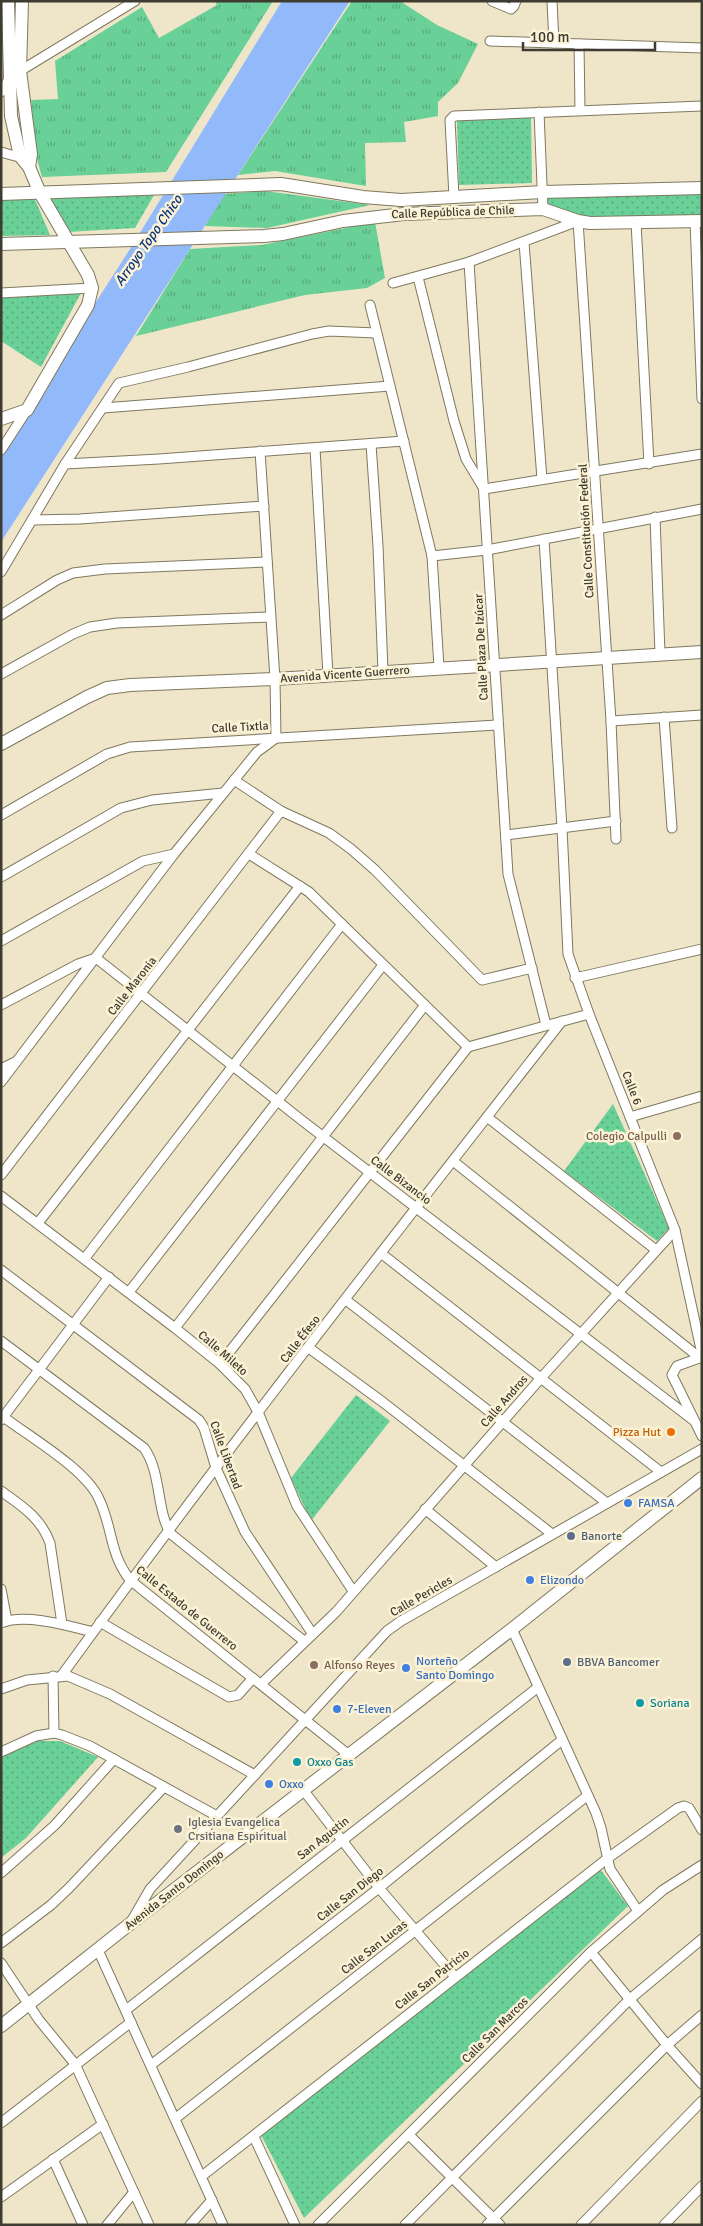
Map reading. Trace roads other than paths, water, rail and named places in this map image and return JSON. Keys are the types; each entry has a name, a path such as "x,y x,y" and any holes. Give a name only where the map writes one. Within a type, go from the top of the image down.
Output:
{"street":[{"path":"1,450 27,410 88,305 92,288 88,275 40,193 29,167 11,116 8,3 22,1 20,71 25,155"},
{"path":"1,92 9,79 20,71 135,1"},
{"path":"492,1 510,8 514,6 516,1"},
{"path":"552,1 554,43"},
{"path":"490,41 702,48"},
{"path":"579,44 580,110"},
{"path":"454,197 450,120 452,116 702,106"},
{"path":"539,112 543,209"},
{"path":"1,152 25,155"},
{"name":"Calle República de Chile","path":"1,194 229,185 293,185 386,200 542,192 702,188"},
{"name":"Calle República de Chile","path":"1,244 129,241 283,234 343,221 383,215 543,209 578,221 598,224 698,221"},
{"path":"393,283 469,262 578,221"},
{"name":"Calle Constitución Federal","path":"578,221 605,657 611,721 616,839"},
{"path":"698,221 702,399"},
{"path":"636,222 649,464"},
{"path":"524,242 542,480"},
{"name":"Calle Plaza De Izúcar","path":"469,262 496,664 497,725 508,874 546,1025"},
{"path":"418,277 466,459 484,489 702,454"},
{"path":"1,293 92,288"},
{"path":"370,305 432,556 439,667"},
{"path":"1,572 65,464 120,382 188,367 312,334 329,332 376,333"},
{"path":"103,408 390,386"},
{"path":"1,419 27,410"},
{"path":"65,464 159,460 404,441"},
{"path":"371,444 378,546 383,671"},
{"path":"316,448 328,675"},
{"path":"1,1082 174,854 257,752 276,738 275,679 260,451"},
{"path":"32,520 80,519 264,506"},
{"path":"432,556 487,550 702,509"},
{"path":"655,517 660,654"},
{"name":"Calle 6","path":"544,539 568,954 588,1014 675,1230 701,1356"},
{"path":"1,614 57,580 74,573 105,569 267,562"},
{"path":"1,674 73,634 90,627 270,617"},
{"name":"Avenida Vicente Guerrero","path":"1,744 107,688 130,685 275,679 439,667 702,652"},
{"path":"611,721 702,715"},
{"path":"664,717 672,828"},
{"name":"Calle Tixtla","path":"1,815 107,754 130,747 497,725"},
{"path":"234,780 281,811 328,832 363,860 482,980 532,968"},
{"path":"1,877 121,808 152,800 224,793"},
{"name":"Calle Maronia","path":"1,1175 281,811"},
{"path":"506,835 616,821"},
{"path":"1,941 143,861 174,854"},
{"path":"248,854 300,886 342,924 468,1047"},
{"path":"38,1223 300,886"},
{"path":"85,1258 342,924"},
{"path":"575,978 702,950"},
{"path":"1,1005 78,964 96,958"},
{"name":"Calle Bizancio","path":"96,958 324,1138 694,1420"},
{"path":"129,1292 383,965"},
{"path":"175,1328 324,1138 425,1005"},
{"path":"220,1364 468,1047 588,1014"},
{"name":"Calle Éfeso","path":"57,1676 93,1632 130,1580 169,1532 258,1412 562,1021"},
{"path":"1,1069 17,1061"},
{"path":"630,1117 702,1096"},
{"path":"487,1117 656,1250"},
{"path":"452,1162 701,1356 677,1366 672,1375 702,1436"},
{"name":"Calle Mileto","path":"1,1196 175,1328 220,1364 245,1389 258,1412 297,1506 353,1591"},
{"name":"Calle Andros","path":"262,1684 312,1633 336,1612 424,1509 675,1230"},
{"path":"382,1254 661,1472"},
{"name":"Calle Libertad","path":"1,1270 199,1420 204,1428 216,1468 245,1532 312,1633"},
{"path":"2,1417 40,1370 109,1277"},
{"path":"346,1300 606,1503"},
{"path":"1,1340 144,1448 153,1464 169,1532 304,1641"},
{"path":"309,1348 384,1403 552,1534"},
{"name":"Calle Estado de Guerrero","path":"2,1417 91,1484 103,1507 114,1552 130,1580 262,1684 349,1756"},
{"name":"Calle Pericles","path":"131,1923 150,1889 387,1631 702,1449"},
{"name":"Avenida Santo Domingo","path":"1,2026 131,1923 349,1756 702,1478"},
{"path":"1,1491 31,1514 46,1531 50,1543 62,1624"},
{"path":"424,1509 496,1567"},
{"path":"1,1589 4,1622 62,1624 93,1632"},
{"path":"100,1622 229,1697 238,1695 253,1678"},
{"path":"512,1628 537,1688 601,1828 610,1869 638,1910"},
{"path":"1,1689 27,1680 57,1676 74,1678 110,1694 255,1775"},
{"path":"54,1733 57,1676"},
{"name":"San Agustin","path":"126,2010 537,1688"},
{"path":"1,1752 36,1736 54,1733 72,1738 217,1816"},
{"name":"Calle San Diego","path":"151,2065 379,1888 562,1740"},
{"path":"1,1873 48,1832 114,1759"},
{"path":"1,1943 51,1905 69,1888 164,1787"},
{"path":"304,1791 379,1888 455,1977"},
{"name":"Calle San Lucas","path":"176,2118 587,1796"},
{"name":"Calle San Patricio","path":"202,2176 608,1858 682,1806 689,1808 702,1830"},
{"name":"Calle San Marcos","path":"318,2225 591,1952 663,1890 702,1866"},
{"path":"405,2225 630,1999 702,1939"},
{"path":"98,1950 223,2225"},
{"path":"591,1952 667,2045 702,2084"},
{"path":"1,1963 39,2020 75,2064 149,2225"},
{"path":"409,2134 494,2223 667,2045 702,2015"},
{"path":"1,2123 131,2022"},
{"path":"581,2225 702,2102"},
{"path":"1,2197 103,2124"},
{"path":"254,2136 295,2225"},
{"path":"53,2159 83,2225"},
{"path":"664,2225 702,2186"},
{"path":"107,2225 134,2192"},
{"path":"190,2225 212,2200"}],"water":[{"name":"Arroyo Topo Chico","path":"282,1 350,1 1,542 1,450 130,249"}],"place":[{"name":"Colegio Calpulli","path":"677,1136"},
{"name":"Pizza Hut","path":"671,1432"},
{"name":"FAMSA","path":"628,1503"},
{"name":"Banorte","path":"571,1536"},
{"name":"Elizondo","path":"530,1580"},
{"name":"BBVA Bancomer","path":"567,1662"},
{"name":"Alfonso Reyes","path":"314,1665"},
{"name":"Norteño Santo Domingo","path":"406,1668"},
{"name":"Soriana","path":"640,1703"},
{"name":"7-Eleven","path":"337,1709"},
{"name":"Oxxo Gas","path":"297,1762"},
{"name":"Oxxo","path":"269,1784"},
{"name":"Iglesia Evangelica Crsitiana Espiritual","path":"178,1829"}]}
